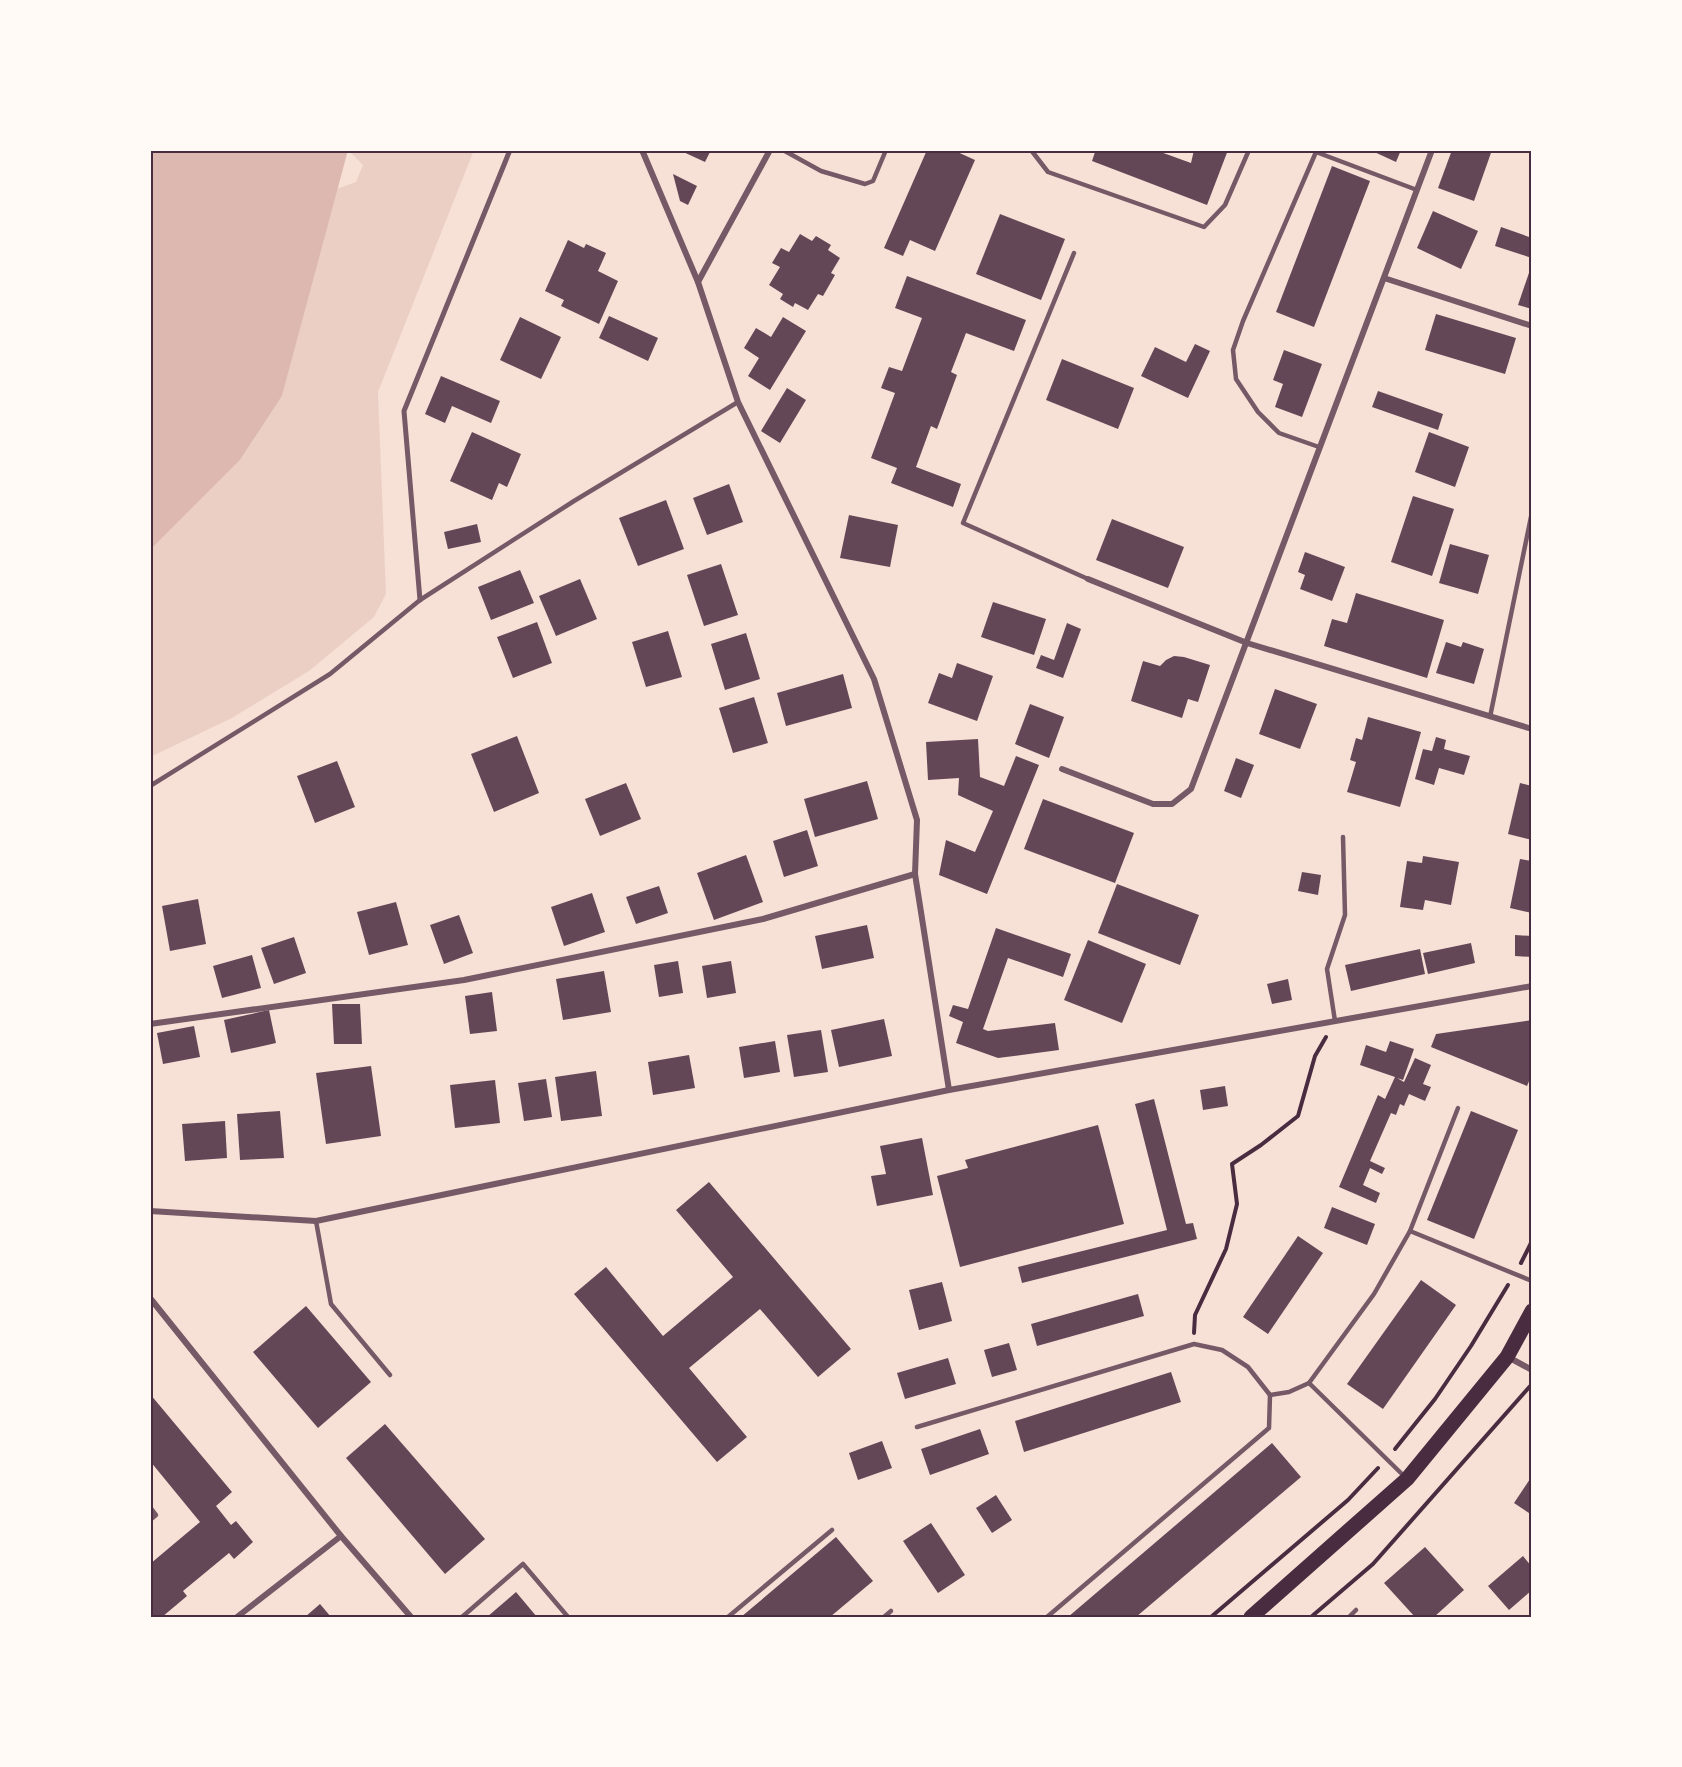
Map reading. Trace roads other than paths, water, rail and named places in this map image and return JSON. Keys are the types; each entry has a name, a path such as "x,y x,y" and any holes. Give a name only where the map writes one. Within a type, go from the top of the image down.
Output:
{"main road":[{"path":"1251,1617 1407,1479 1507,1357 1532,1311"}],"street":[{"path":"420,600 404,411 510,150"},
{"path":"642,150 698,282 738,402 874,679 917,820 915,874 949,1090"},
{"path":"698,282 770,150"},
{"path":"1062,769 1153,804 1172,804 1191,789 1432,150"},
{"path":"1384,278 1532,326"},
{"path":"1088,579 1247,643 1532,729"},
{"path":"150,1024 464,980 763,919 915,874"},
{"path":"151,1212 316,1221 949,1090 1532,986"},
{"path":"150,1298 341,1536 411,1617"},
{"path":"1507,1357 1532,1370"},
{"path":"237,1617 341,1536"}],"lane":[{"path":"783,150 822,171 865,184 873,181 886,150"},
{"path":"1031,150 1048,172 1204,227 1225,205 1249,150"},
{"path":"1310,150 1417,190"},
{"path":"1317,152 1243,321 1233,350 1236,379 1258,412 1280,433 1319,447"},
{"path":"1074,253 963,523 1088,579"},
{"path":"150,786 330,674 420,600 574,501 738,402"},
{"path":"1490,717 1532,512"},
{"path":"1335,1021 1327,969 1345,915 1343,837"},
{"path":"1270,1395 1289,1392 1309,1383 1374,1294 1410,1231 1458,1108"},
{"path":"316,1221 331,1304 390,1375"},
{"path":"1410,1231 1532,1281"},
{"path":"916,1427 1194,1344 1222,1350 1248,1367 1270,1395 1269,1428 1047,1617"},
{"path":"1309,1383 1407,1479"},
{"path":"150,1507 156,1515 150,1520"},
{"path":"728,1617 832,1530"},
{"path":"462,1617 523,1564 568,1617"},
{"path":"1349,1617 1356,1610"},
{"path":"884,1617 891,1611"}]}
